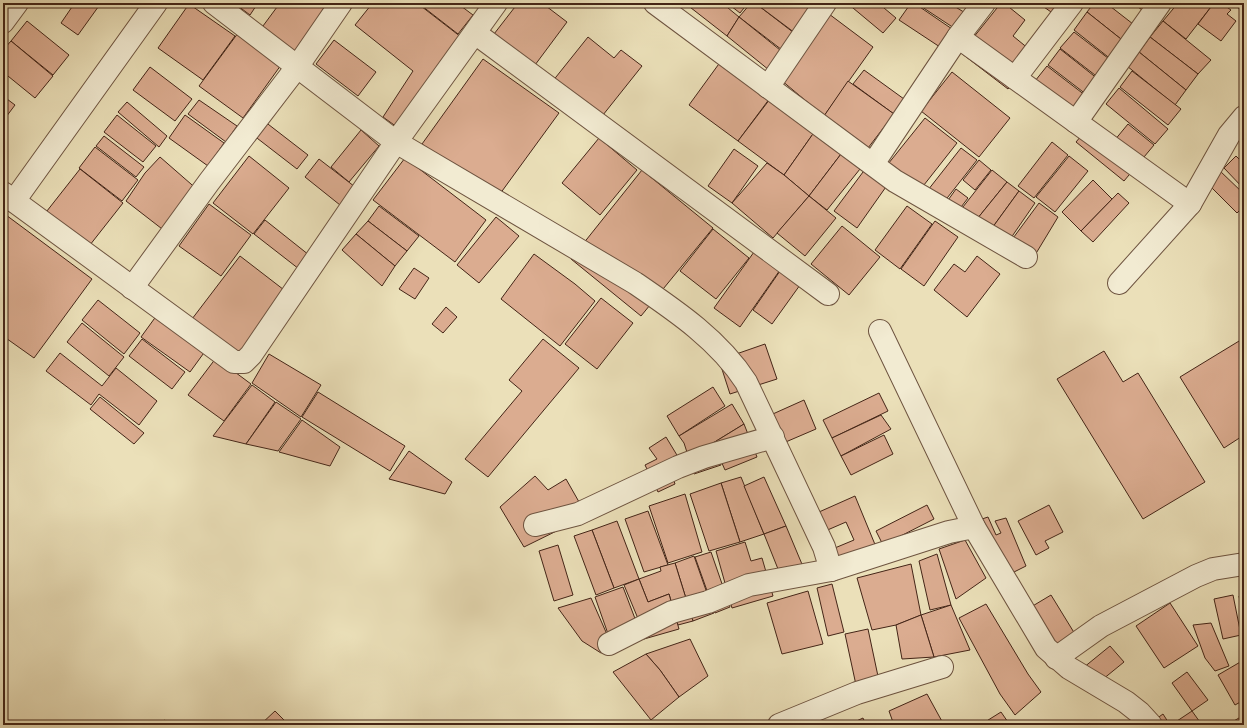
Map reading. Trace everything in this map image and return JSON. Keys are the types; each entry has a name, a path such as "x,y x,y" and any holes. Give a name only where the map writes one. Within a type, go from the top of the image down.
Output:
{"street":[{"path":"3,22 17,3"},
{"path":"156,3 8,197 234,362 244,362 251,355 396,142 496,3"},
{"path":"214,3 297,68 396,142 635,283 674,309 711,340 736,366 746,382 824,547 830,570"},
{"path":"132,288 209,182 297,68 341,3"},
{"path":"768,87 825,3"},
{"path":"873,164 958,37 984,3"},
{"path":"1015,78 1072,3"},
{"path":"1076,122 1160,3"},
{"path":"658,4 895,181 1026,257"},
{"path":"474,33 828,294"},
{"path":"958,37 1190,204"},
{"path":"1119,283 1190,204 1229,135 1244,117"},
{"path":"880,331 974,527 1046,648 1069,668 1126,702 1140,713 1151,725"},
{"path":"535,525 578,514 678,467 704,457 773,437"},
{"path":"609,644 672,612 708,602 749,585 830,570 949,532 974,527"},
{"path":"1056,658 1101,626 1196,576 1213,569 1244,564"},
{"path":"779,725 857,693 942,667"}],"building":[{"path":"73,3 101,3 78,35 61,23 74,4"},
{"path":"234,3 258,3 250,15"},
{"path":"280,3 330,3 295,56 260,30"},
{"path":"368,3 417,3 461,37 397,127 383,117 413,71 355,25 371,5"},
{"path":"424,3 457,3 473,15 458,34 422,6"},
{"path":"518,3 542,3 567,22 535,65 494,34"},
{"path":"722,3 739,17 727,36 686,4"},
{"path":"727,3 748,3 740,13"},
{"path":"751,3 755,3 798,36 786,53 739,17"},
{"path":"755,3 817,3 795,33"},
{"path":"847,3 878,3 896,18 883,33"},
{"path":"911,3 914,3 955,31 943,49 899,20"},
{"path":"916,3 949,3 967,14 957,30"},
{"path":"1001,3 1004,3 1025,20 1013,36 1035,54 1008,89 961,53"},
{"path":"1043,3 1076,3 1067,23 1041,5"},
{"path":"1094,3 1106,3 1142,31 1131,47 1087,12"},
{"path":"1133,3 1162,3 1151,17"},
{"path":"1178,3 1214,3 1186,39 1163,21"},
{"path":"1214,3 1221,3 1231,10 1227,14 1236,21 1221,41 1198,24"},
{"path":"189,4 235,36 203,80 158,48"},
{"path":"1087,12 1131,47 1117,64 1074,30"},
{"path":"829,14 873,47 824,116 781,80"},
{"path":"739,17 785,54 769,70 727,36"},
{"path":"27,21 69,55 53,75 11,41"},
{"path":"1163,21 1211,60 1198,74 1150,37"},
{"path":"1074,32 1117,65 1104,82 1060,48"},
{"path":"238,33 281,65 243,118 199,86"},
{"path":"588,37 614,58 621,50 642,66 599,120 552,82"},
{"path":"1150,37 1198,74 1186,90 1139,52"},
{"path":"334,40 376,72 358,96 316,64"},
{"path":"11,41 53,76 35,98 3,72 3,50"},
{"path":"1060,49 1103,83 1091,98 1048,65"},
{"path":"1139,52 1186,90 1175,105 1127,66"},
{"path":"483,59 559,113 497,198 422,144"},
{"path":"721,61 770,98 738,141 689,105"},
{"path":"1047,66 1094,102 1082,118 1035,81"},
{"path":"150,67 192,99 175,121 133,90"},
{"path":"864,70 904,99 894,114 853,84"},
{"path":"1132,71 1181,109 1168,125 1120,87"},
{"path":"952,72 1010,118 979,157 921,111"},
{"path":"848,81 894,114 868,148 824,116"},
{"path":"1119,88 1168,129 1155,144 1106,104"},
{"path":"3,96 15,105 3,121"},
{"path":"770,99 815,131 784,175 738,141"},
{"path":"199,100 237,126 226,142 188,114"},
{"path":"127,102 167,136 159,147 118,112"},
{"path":"117,115 156,146 143,162 104,132"},
{"path":"185,115 224,143 208,166 169,138"},
{"path":"925,118 957,143 920,190 888,164"},
{"path":"264,121 308,155 297,169 253,135"},
{"path":"1092,123 1114,141 1128,124 1154,145 1124,181 1076,142"},
{"path":"361,130 379,146 349,182 331,167"},
{"path":"815,131 841,154 809,196 784,175"},
{"path":"104,136 144,167 136,177 96,146"},
{"path":"599,138 637,170 600,215 562,183"},
{"path":"1052,142 1068,155 1034,198 1018,186"},
{"path":"95,147 138,180 122,201 79,168"},
{"path":"961,148 977,160 944,202 928,190"},
{"path":"734,149 758,166 732,203 708,186"},
{"path":"841,154 860,169 827,210 809,196"},
{"path":"249,156 289,188 253,234 213,203"},
{"path":"1069,156 1088,171 1055,212 1036,197"},
{"path":"1236,156 1244,164 1244,189 1224,168"},
{"path":"160,157 199,191 166,232 126,201 145,173"},
{"path":"405,158 486,220 455,262 373,200"},
{"path":"319,159 359,190 345,209 305,177"},
{"path":"979,160 991,170 975,190 963,180"},
{"path":"767,163 809,196 773,238 732,203"},
{"path":"866,168 888,184 857,228 834,211"},
{"path":"80,169 123,203 86,250 43,216"},
{"path":"642,170 713,228 641,316 571,259"},
{"path":"992,170 1007,182 973,224 959,212"},
{"path":"1219,170 1244,194 1244,206 1237,213 1207,183"},
{"path":"1093,180 1112,199 1081,231 1062,212"},
{"path":"1007,182 1019,191 987,235 973,224"},
{"path":"956,189 968,198 958,211 946,203"},
{"path":"1019,191 1035,203 1004,248 987,235"},
{"path":"1118,193 1129,203 1093,242 1081,231"},
{"path":"809,196 836,218 805,256 777,233"},
{"path":"1039,203 1058,217 1029,265 1005,249"},
{"path":"209,204 251,235 221,276 179,246"},
{"path":"379,206 419,236 407,251 368,221"},
{"path":"907,206 932,224 900,269 875,250"},
{"path":"6,215 92,279 34,358 3,336 3,220"},
{"path":"496,217 519,236 479,283 457,265"},
{"path":"265,220 309,255 299,269 254,234"},
{"path":"368,221 407,251 395,266 356,234"},
{"path":"935,221 958,237 924,286 901,269"},
{"path":"842,226 880,257 849,295 811,264"},
{"path":"713,229 749,258 716,299 680,271"},
{"path":"356,234 395,266 382,286 342,250"},
{"path":"754,252 780,270 740,327 714,308"},
{"path":"534,254 575,284 595,301 560,346 501,299"},
{"path":"240,256 288,293 240,356 192,319"},
{"path":"977,256 1000,274 967,317 934,290 954,264 965,272"},
{"path":"414,268 429,278 415,299 399,289"},
{"path":"780,271 800,285 772,324 753,310"},
{"path":"601,298 633,323 597,369 565,344"},
{"path":"98,300 140,333 124,354 82,320"},
{"path":"446,307 457,317 443,333 432,324"},
{"path":"157,315 206,350 190,372 141,337"},
{"path":"82,323 124,357 109,376 67,342"},
{"path":"1244,338 1244,435 1224,448 1180,377"},
{"path":"142,339 185,372 172,389 129,356"},
{"path":"543,339 579,368 488,477 465,459 522,391 509,380"},
{"path":"765,344 777,379 730,394 719,360"},
{"path":"1104,351 1123,382 1138,373 1205,482 1143,519 1057,379"},
{"path":"60,353 102,386 116,368 157,401 139,425 99,394 91,405 46,371"},
{"path":"269,354 321,385 301,417 252,383"},
{"path":"216,358 251,384 224,421 188,395"},
{"path":"252,385 275,402 246,444 213,436"},
{"path":"713,387 725,406 679,436 667,416"},
{"path":"318,392 405,446 390,471 302,417"},
{"path":"879,393 888,411 832,438 823,420"},
{"path":"100,397 144,433 134,444 90,409"},
{"path":"804,400 816,429 767,450 755,422"},
{"path":"276,402 301,419 278,451 246,444"},
{"path":"732,404 744,424 713,443 721,465 694,474 684,443 679,436"},
{"path":"881,415 891,429 841,456 832,438"},
{"path":"302,420 340,447 330,466 279,452"},
{"path":"744,424 757,457 725,470 713,443"},
{"path":"884,435 893,454 851,475 841,456"},
{"path":"666,437 686,470 673,478 675,484 658,492 645,465 657,459 649,448"},
{"path":"409,451 452,482 445,494 389,479"},
{"path":"535,476 548,490 566,479 587,516 524,547 500,507"},
{"path":"741,477 764,534 740,542 721,483"},
{"path":"764,477 786,526 764,534 744,486"},
{"path":"721,483 740,542 709,551 690,494"},
{"path":"685,494 702,552 668,563 649,506"},
{"path":"855,496 881,559 818,555 854,540 846,522 809,538 801,520"},
{"path":"927,505 934,519 883,545 876,531"},
{"path":"1049,505 1063,532 1045,541 1049,548 1036,555 1018,521"},
{"path":"648,511 668,565 644,572 625,519"},
{"path":"988,517 996,535 1001,533 995,521 1006,518 1026,566 1006,576 976,521"},
{"path":"617,521 639,579 614,588 592,530"},
{"path":"786,526 804,569 782,579 764,534"},
{"path":"592,530 614,588 596,595 574,536"},
{"path":"965,540 986,578 956,599 939,549"},
{"path":"745,542 751,561 762,558 773,596 732,608 716,551"},
{"path":"558,545 573,595 554,601 539,551"},
{"path":"711,552 730,607 715,613 695,557"},
{"path":"937,554 951,605 930,610 919,561"},
{"path":"694,556 714,613 693,621 675,563"},
{"path":"675,563 693,621 678,625 669,594 648,602 639,579 661,571 660,567"},
{"path":"911,564 921,615 896,625 872,630 857,578"},
{"path":"639,579 648,602 669,594 679,629 644,639 639,621 624,585"},
{"path":"832,584 844,632 828,636 817,588"},
{"path":"623,587 642,637 613,648 595,597"},
{"path":"808,591 823,644 782,654 767,603"},
{"path":"1051,595 1078,639 1058,651 1031,607"},
{"path":"1233,595 1241,635 1223,639 1214,599"},
{"path":"1244,595 1244,623 1239,596"},
{"path":"591,598 613,648 601,653 582,641 558,608"},
{"path":"1170,603 1198,646 1164,668 1136,626"},
{"path":"986,604 1028,674 1041,692 1015,715 1000,694 959,618"},
{"path":"951,605 970,650 934,657 921,615"},
{"path":"921,615 934,657 902,659 896,625"},
{"path":"1211,623 1229,666 1215,671 1205,658 1193,625"},
{"path":"868,629 879,681 856,685 845,634"},
{"path":"690,639 708,676 679,697 660,670 646,654"},
{"path":"1110,646 1124,662 1097,684 1083,668"},
{"path":"646,654 660,670 679,697 651,720 613,672"},
{"path":"1242,661 1244,664 1244,700 1235,705 1218,675"},
{"path":"1187,672 1208,700 1192,711 1172,683"},
{"path":"927,694 944,725 894,725 889,711"},
{"path":"275,711 289,725 260,725"},
{"path":"1192,711 1202,725 1176,725 1174,723"},
{"path":"1001,712 1010,725 987,725 985,722"},
{"path":"1163,714 1170,725 1160,725 1156,719"},
{"path":"1244,715 1244,725 1227,725"},
{"path":"863,718 866,725 848,725"},
{"path":"164,720 173,725 162,725"}],"waterway":[{"path":"1239,3 1244,8"}]}
